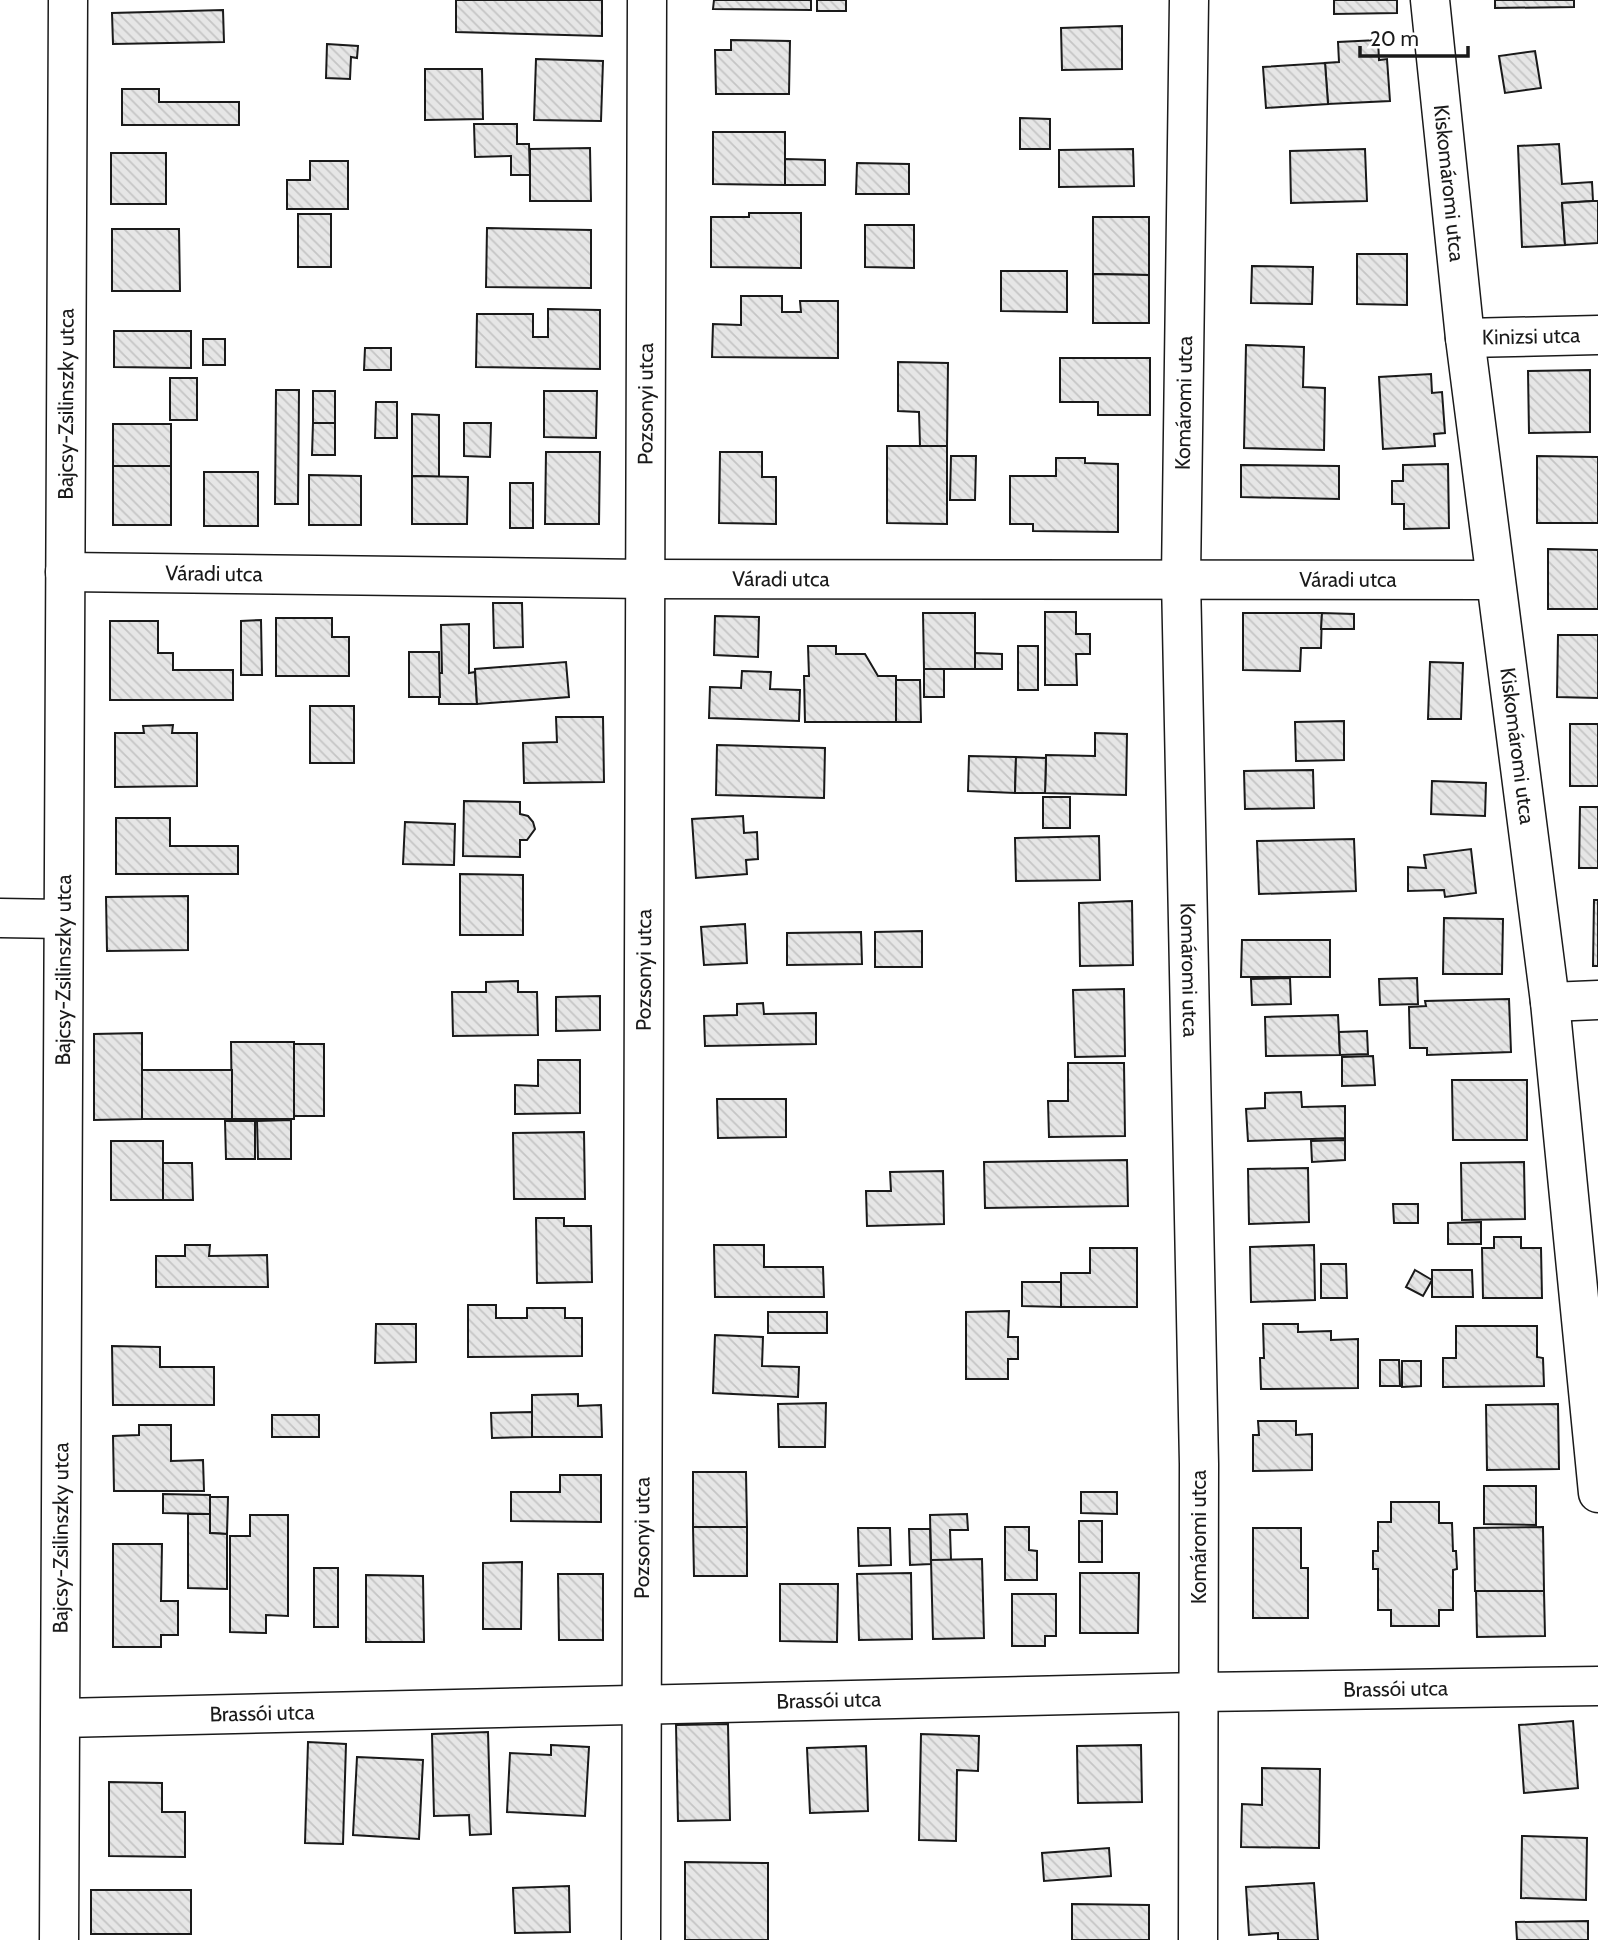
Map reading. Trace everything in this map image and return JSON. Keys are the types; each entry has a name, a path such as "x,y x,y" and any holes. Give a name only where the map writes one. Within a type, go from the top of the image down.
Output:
{"street":[{"name":"Bajcsy-Zsilinszky utca","path":"59,1940 68,0"},
{"name":"Pozsonyi utca","path":"641,1940 647,0"},
{"name":"Komáromi utca","path":"1189,0 1181,578 1199,1464 1198,1940"},
{"name":"Kiskomáromi utca","path":"1430,0 1465,338 1550,1002 1598,1493"},
{"name":"Kinizsi utca","path":"1465,338 1598,335"},
{"name":"Váradi utca","path":"65,572 645,579 1495,580"},
{"path":"0,918 64,919"},
{"path":"1550,1002 1598,1000"},
{"name":"Brassói utca","path":"61,1718 1199,1692 1598,1686"}],"building":[{"path":"456,0 602,0 602,36 456,32"},
{"path":"714,0 811,0 811,10 713,9"},
{"path":"817,0 846,0 846,11 817,11"},
{"path":"1334,0 1397,0 1397,13 1334,14"},
{"path":"1495,0 1574,0 1574,7 1495,8"},
{"path":"223,10 224,42 113,44 112,13"},
{"path":"1122,26 1122,69 1062,70 1061,28"},
{"path":"731,40 790,41 789,94 716,94 715,50 731,50"},
{"path":"1378,40 1379,60 1387,59 1390,101 1328,104 1325,63 1339,62 1338,42"},
{"path":"327,44 358,46 357,58 351,57 350,79 326,78"},
{"path":"1535,51 1541,88 1505,93 1499,56"},
{"path":"536,59 603,61 601,121 534,120"},
{"path":"1325,63 1328,104 1266,108 1263,67"},
{"path":"425,69 482,69 483,119 425,120"},
{"path":"122,89 159,89 159,102 239,102 239,125 122,125"},
{"path":"1020,118 1050,119 1050,149 1020,149"},
{"path":"474,124 517,124 517,144 529,144 530,175 511,175 511,156 475,157"},
{"path":"713,132 785,132 785,185 713,184"},
{"path":"1559,144 1562,184 1592,182 1593,201 1562,203 1565,245 1522,247 1518,146"},
{"path":"590,148 591,201 530,201 530,149"},
{"path":"1133,149 1134,186 1059,187 1059,150"},
{"path":"1365,149 1367,201 1291,203 1290,151"},
{"path":"111,153 166,153 166,204 111,204"},
{"path":"785,159 825,160 825,185 785,185"},
{"path":"310,161 348,161 348,209 287,209 287,180 310,180"},
{"path":"857,163 909,164 909,194 856,194"},
{"path":"1598,201 1598,243 1565,245 1562,203"},
{"path":"749,213 801,213 801,268 711,267 711,217 749,217"},
{"path":"298,214 331,214 331,267 298,267"},
{"path":"1093,217 1149,217 1149,275 1093,274"},
{"path":"865,225 914,225 914,268 865,267"},
{"path":"487,228 591,230 591,288 486,287"},
{"path":"112,229 179,229 180,291 112,291"},
{"path":"1357,254 1407,254 1407,305 1357,304"},
{"path":"1252,266 1313,267 1312,304 1251,303"},
{"path":"1001,271 1067,271 1067,312 1001,311"},
{"path":"1093,274 1149,275 1149,323 1093,323"},
{"path":"741,296 782,296 782,312 801,312 800,301 838,301 838,358 712,357 713,324 741,325"},
{"path":"548,309 600,310 600,369 476,367 477,314 533,314 533,337 548,337"},
{"path":"114,331 191,331 191,368 114,367"},
{"path":"203,339 225,339 225,365 203,365"},
{"path":"1246,345 1304,347 1303,387 1325,388 1324,450 1244,448"},
{"path":"365,348 391,348 391,370 364,370"},
{"path":"1060,358 1150,358 1150,415 1098,415 1098,402 1060,402"},
{"path":"898,362 948,363 947,446 920,446 919,412 898,411"},
{"path":"1590,370 1590,432 1529,433 1528,371"},
{"path":"1431,374 1432,393 1442,392 1445,433 1434,434 1435,446 1383,449 1379,377"},
{"path":"170,378 197,378 197,420 170,420"},
{"path":"276,390 299,390 298,504 275,504"},
{"path":"313,391 335,391 335,423 313,423"},
{"path":"544,391 597,391 596,438 544,437"},
{"path":"376,402 397,402 397,438 375,438"},
{"path":"412,414 439,415 439,477 412,476"},
{"path":"313,423 335,423 335,455 312,455"},
{"path":"464,423 491,423 490,457 464,456"},
{"path":"113,424 171,424 171,466 113,466"},
{"path":"887,446 947,446 947,524 887,523"},
{"path":"546,452 600,452 599,524 545,524"},
{"path":"720,452 762,452 762,477 776,477 776,524 719,523"},
{"path":"951,456 976,456 975,500 950,500"},
{"path":"1537,456 1598,457 1598,523 1537,523"},
{"path":"1056,458 1085,458 1085,463 1118,464 1118,532 1033,531 1033,524 1010,524 1010,476 1056,476"},
{"path":"1448,464 1449,528 1404,529 1404,504 1392,504 1392,481 1403,481 1403,465"},
{"path":"1241,465 1339,466 1339,499 1241,497"},
{"path":"113,466 171,466 171,525 113,525"},
{"path":"204,472 258,472 258,526 204,526"},
{"path":"309,475 361,476 361,525 309,525"},
{"path":"412,476 468,477 467,524 412,524"},
{"path":"510,483 533,483 533,528 510,528"},
{"path":"1548,549 1598,550 1598,609 1548,609"},
{"path":"493,603 522,603 523,647 494,648"},
{"path":"1045,612 1076,612 1076,634 1090,634 1090,654 1076,654 1077,685 1045,685"},
{"path":"923,613 975,613 975,669 924,669"},
{"path":"1243,613 1322,613 1321,648 1301,648 1300,671 1243,670"},
{"path":"1322,613 1354,614 1354,629 1321,629"},
{"path":"715,616 759,617 758,657 714,655"},
{"path":"276,618 332,618 332,637 349,637 349,676 276,676"},
{"path":"261,620 262,675 241,675 241,621"},
{"path":"110,621 158,621 158,653 173,653 173,670 233,670 233,700 110,700"},
{"path":"469,624 469,673 475,672 477,704 439,704 439,673 442,673 441,625"},
{"path":"1558,635 1598,635 1598,698 1557,697"},
{"path":"808,646 836,646 836,654 865,654 878,676 896,676 896,722 805,722 804,676 809,676"},
{"path":"1018,646 1038,646 1038,690 1018,690"},
{"path":"409,652 439,652 440,697 409,697"},
{"path":"975,653 1002,654 1002,669 975,669"},
{"path":"566,662 569,697 477,704 475,669"},
{"path":"1430,662 1463,663 1461,719 1428,719"},
{"path":"924,669 944,669 944,697 924,697"},
{"path":"742,671 771,672 770,689 800,690 799,721 709,718 710,687 741,688"},
{"path":"896,680 920,680 921,722 896,722"},
{"path":"310,706 354,706 354,763 310,763"},
{"path":"556,717 603,717 604,782 524,783 523,743 557,742"},
{"path":"1344,721 1344,760 1296,761 1295,722"},
{"path":"1570,724 1598,724 1598,786 1570,786"},
{"path":"173,725 172,733 197,733 197,786 115,787 115,733 144,733 143,726"},
{"path":"1095,733 1127,734 1126,795 1045,793 1046,755 1095,756"},
{"path":"717,745 825,748 824,798 716,795"},
{"path":"969,756 1016,757 1015,793 968,791"},
{"path":"1016,757 1046,758 1045,793 1015,793"},
{"path":"1313,770 1314,808 1245,809 1244,771"},
{"path":"1432,781 1486,783 1485,816 1431,814"},
{"path":"1043,797 1070,797 1070,828 1043,828"},
{"path":"464,801 520,802 520,814 528,816 535,829 527,840 520,840 520,857 463,856"},
{"path":"1580,807 1598,807 1598,868 1579,868"},
{"path":"743,816 744,833 757,832 758,859 746,860 747,874 696,878 692,819"},
{"path":"116,818 170,818 170,846 238,846 238,874 116,874"},
{"path":"405,822 455,824 454,865 403,864"},
{"path":"1099,836 1100,880 1016,881 1015,838"},
{"path":"1354,839 1356,891 1259,894 1257,841"},
{"path":"1471,849 1476,893 1445,897 1444,890 1408,891 1408,867 1426,868 1424,855"},
{"path":"460,874 523,875 523,935 460,935"},
{"path":"188,896 188,950 107,951 106,897"},
{"path":"1594,900 1598,900 1598,966 1593,966"},
{"path":"1132,901 1133,965 1080,966 1079,903"},
{"path":"1444,918 1503,919 1502,974 1443,974"},
{"path":"745,924 747,963 704,965 701,927"},
{"path":"922,931 922,967 875,967 875,932"},
{"path":"861,932 862,964 787,965 787,933"},
{"path":"1242,940 1330,940 1330,977 1241,977"},
{"path":"1290,978 1291,1004 1252,1005 1251,979"},
{"path":"1417,978 1418,1004 1380,1005 1379,979"},
{"path":"518,981 518,992 537,992 538,1035 453,1036 452,992 486,992 486,982"},
{"path":"1124,989 1125,1056 1075,1057 1073,990"},
{"path":"600,996 600,1030 556,1031 556,997"},
{"path":"1509,999 1511,1052 1427,1055 1427,1048 1410,1048 1409,1007 1426,1006 1425,1001"},
{"path":"763,1003 764,1014 816,1013 816,1044 705,1046 704,1016 737,1015 737,1004"},
{"path":"1338,1015 1340,1055 1266,1056 1265,1017"},
{"path":"1367,1031 1368,1054 1340,1055 1339,1032"},
{"path":"142,1033 142,1119 94,1120 94,1034"},
{"path":"231,1042 294,1042 294,1119 232,1119"},
{"path":"294,1044 324,1044 324,1116 294,1116"},
{"path":"1373,1056 1375,1085 1342,1086 1342,1057"},
{"path":"538,1060 580,1060 580,1113 515,1114 515,1085 538,1086"},
{"path":"1068,1063 1124,1063 1125,1136 1049,1137 1048,1101 1068,1101"},
{"path":"142,1070 232,1070 232,1119 142,1119"},
{"path":"1452,1080 1527,1080 1527,1140 1453,1140"},
{"path":"1301,1092 1302,1107 1345,1106 1345,1138 1248,1141 1246,1109 1265,1108 1265,1093"},
{"path":"717,1099 786,1099 786,1137 718,1138"},
{"path":"291,1120 291,1159 258,1159 257,1121"},
{"path":"225,1121 255,1121 255,1159 226,1159"},
{"path":"584,1132 585,1199 514,1199 513,1133"},
{"path":"1345,1140 1345,1160 1312,1162 1311,1141"},
{"path":"111,1141 163,1141 163,1200 111,1200"},
{"path":"1127,1160 1128,1206 985,1208 984,1162"},
{"path":"1524,1162 1525,1219 1462,1220 1461,1163"},
{"path":"163,1163 192,1163 193,1200 163,1200"},
{"path":"1308,1168 1309,1222 1249,1224 1248,1169"},
{"path":"943,1171 944,1224 867,1226 866,1191 891,1191 890,1172"},
{"path":"1393,1204 1418,1204 1418,1223 1394,1223"},
{"path":"536,1218 564,1218 564,1226 591,1226 592,1282 537,1283"},
{"path":"1481,1222 1481,1244 1448,1244 1448,1223"},
{"path":"1494,1237 1521,1237 1521,1248 1541,1248 1542,1298 1483,1298 1482,1248 1494,1248"},
{"path":"185,1245 210,1245 209,1256 267,1255 268,1287 156,1287 156,1256 185,1256"},
{"path":"714,1245 764,1245 764,1267 823,1267 824,1297 715,1297"},
{"path":"1314,1245 1315,1300 1251,1302 1250,1247"},
{"path":"1090,1248 1137,1248 1137,1307 1061,1307 1061,1273 1090,1273"},
{"path":"1321,1264 1346,1264 1347,1298 1321,1298"},
{"path":"1415,1270 1432,1280 1423,1296 1406,1287"},
{"path":"1432,1270 1472,1270 1473,1297 1432,1297"},
{"path":"1022,1282 1061,1282 1061,1307 1022,1306"},
{"path":"468,1305 496,1305 496,1318 527,1318 527,1308 565,1308 565,1318 582,1318 582,1356 468,1357"},
{"path":"1009,1311 1008,1337 1018,1337 1018,1359 1008,1359 1008,1379 966,1379 966,1312"},
{"path":"768,1312 827,1312 827,1333 768,1333"},
{"path":"376,1324 416,1324 416,1362 375,1363"},
{"path":"1263,1324 1298,1324 1298,1332 1331,1331 1331,1340 1358,1339 1358,1388 1261,1389"},
{"path":"1456,1326 1537,1326 1537,1357 1543,1358 1544,1386 1443,1387 1443,1358 1456,1358"},
{"path":"715,1335 763,1337 762,1366 799,1367 798,1397 713,1393"},
{"path":"112,1346 160,1347 160,1367 214,1367 214,1405 113,1405"},
{"path":"1380,1360 1399,1360 1400,1386 1380,1386"},
{"path":"1402,1361 1421,1361 1421,1386 1402,1387"},
{"path":"578,1394 578,1406 601,1405 602,1437 532,1437 532,1395"},
{"path":"826,1403 825,1447 779,1447 778,1404"},
{"path":"1558,1404 1559,1469 1487,1470 1486,1405"},
{"path":"532,1412 532,1437 492,1438 491,1413"},
{"path":"272,1415 319,1415 319,1437 272,1437"},
{"path":"1258,1421 1296,1421 1296,1435 1312,1434 1312,1470 1253,1471 1253,1435 1259,1435"},
{"path":"139,1425 171,1425 171,1461 203,1460 204,1491 114,1491 113,1436 139,1435"},
{"path":"693,1472 746,1472 747,1527 693,1527"},
{"path":"560,1475 601,1475 601,1522 511,1521 511,1492 560,1492"},
{"path":"1484,1486 1536,1486 1536,1525 1484,1524"},
{"path":"1081,1492 1117,1492 1117,1514 1081,1513"},
{"path":"163,1494 210,1495 210,1514 163,1513"},
{"path":"210,1497 228,1497 227,1534 210,1533"},
{"path":"1391,1502 1439,1502 1439,1523 1452,1523 1457,1569 1453,1570 1453,1610 1439,1610 1439,1626 1391,1626 1391,1610 1378,1610 1378,1569 1373,1569 1373,1551 1378,1551 1378,1522 1391,1522"},
{"path":"188,1514 210,1514 210,1533 227,1534 227,1589 188,1588"},
{"path":"967,1514 968,1530 950,1530 951,1560 931,1560 930,1515"},
{"path":"250,1515 288,1515 288,1616 266,1615 266,1633 230,1632 230,1536 250,1536"},
{"path":"1079,1521 1102,1521 1102,1562 1079,1562"},
{"path":"693,1527 747,1527 747,1576 694,1576"},
{"path":"1005,1527 1029,1527 1029,1550 1037,1551 1037,1580 1005,1580"},
{"path":"1543,1527 1544,1591 1475,1591 1474,1528"},
{"path":"858,1528 890,1528 891,1565 859,1566"},
{"path":"1253,1528 1301,1528 1301,1568 1308,1568 1308,1618 1253,1618"},
{"path":"909,1529 930,1529 931,1564 910,1565"},
{"path":"113,1544 162,1544 161,1601 178,1601 178,1635 161,1635 161,1647 113,1647"},
{"path":"982,1559 984,1638 933,1639 931,1560"},
{"path":"522,1562 521,1629 483,1629 483,1563"},
{"path":"314,1568 338,1568 338,1627 314,1627"},
{"path":"911,1573 912,1639 859,1640 857,1574"},
{"path":"1080,1573 1139,1573 1138,1633 1080,1633"},
{"path":"558,1574 603,1574 603,1640 559,1640"},
{"path":"366,1575 423,1576 424,1642 366,1642"},
{"path":"780,1584 838,1584 837,1642 780,1641"},
{"path":"1476,1591 1544,1591 1545,1636 1477,1637"},
{"path":"1012,1594 1056,1594 1056,1636 1045,1636 1045,1646 1012,1646"},
{"path":"1573,1721 1578,1788 1524,1793 1519,1725"},
{"path":"728,1724 730,1820 678,1821 676,1725"},
{"path":"488,1732 491,1834 470,1835 469,1815 434,1816 432,1734"},
{"path":"921,1734 979,1736 978,1771 957,1770 956,1841 919,1840"},
{"path":"308,1742 346,1744 343,1844 305,1843"},
{"path":"551,1745 589,1747 585,1816 507,1812 510,1753 551,1755"},
{"path":"1141,1745 1142,1802 1078,1803 1077,1746"},
{"path":"866,1746 868,1811 810,1813 807,1748"},
{"path":"357,1757 423,1760 419,1839 353,1835"},
{"path":"1262,1768 1320,1769 1319,1848 1241,1847 1242,1804 1262,1805"},
{"path":"109,1782 162,1783 162,1812 185,1812 185,1857 109,1856"},
{"path":"1522,1836 1587,1838 1586,1900 1521,1898"},
{"path":"1109,1848 1111,1876 1044,1881 1042,1853"},
{"path":"685,1862 768,1863 768,1940 685,1940"},
{"path":"1314,1883 1318,1940 1278,1940 1278,1933 1249,1935 1246,1887"},
{"path":"569,1886 570,1932 515,1933 513,1888"},
{"path":"91,1890 191,1890 191,1934 91,1934"},
{"path":"1072,1904 1149,1905 1149,1940 1072,1940"},
{"path":"1588,1921 1588,1940 1517,1940 1516,1922"}]}
